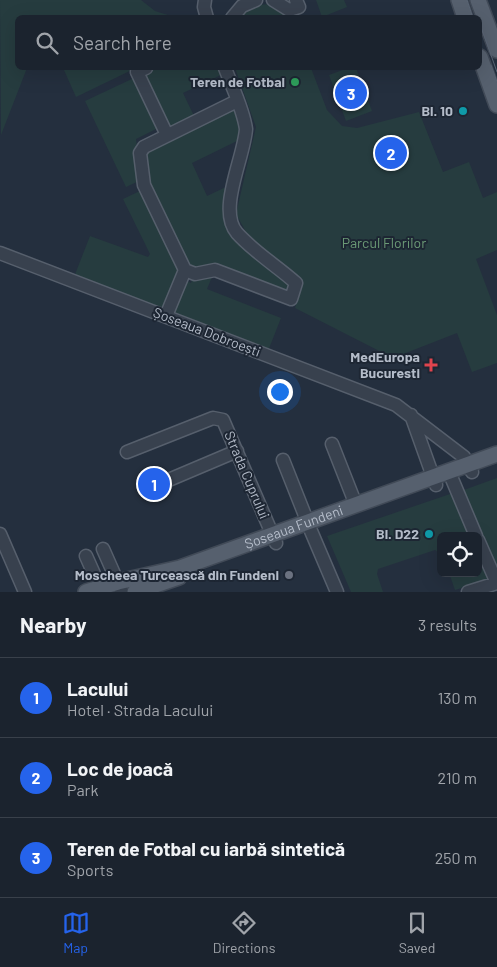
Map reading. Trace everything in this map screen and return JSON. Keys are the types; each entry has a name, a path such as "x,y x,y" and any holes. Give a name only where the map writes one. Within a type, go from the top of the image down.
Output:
{"main road":[{"path":"458,0 464,15"},
{"path":"478,0 497,50"},
{"path":"482,63 497,105"},
{"name":"Șoseaua Fundeni","path":"310,527 356,506 435,481 452,479 497,454"},
{"name":"Șoseaua Fundeni","path":"96,590 120,587 274,539 470,468 497,463"},
{"name":"Șoseaua Fundeni","path":"135,592 274,539"}],"street":[{"path":"234,15 242,6 256,0"},
{"path":"273,0 289,10 299,7 296,0"},
{"path":"204,1 206,15"},
{"path":"142,70 137,72 167,135"},
{"path":"226,70 237,101 245,124 246,134 230,200 230,220 240,237 294,282 296,286 291,299 215,270 195,274 185,270 144,185 140,153 144,146 237,101"},
{"name":"Șoseaua Dobroești","path":"0,253 390,402 411,415 458,452 470,468"},
{"path":"166,316 185,270"},
{"path":"411,415 435,481"},
{"name":"Strada Cuprului","path":"127,452 218,418 224,420 274,539"},
{"path":"332,444 356,506"},
{"path":"145,490 237,451"},
{"path":"283,460 337,592"},
{"path":"452,479 474,532"},
{"path":"0,534 25,592"},
{"path":"103,549 120,587"},
{"path":"468,592 497,583 482,549"},
{"path":"86,556 96,590"}],"green space":[{"path":"0,0 141,0 155,11 168,15 15,15 15,70 26,70 1,135"},
{"path":"316,0 344,0 347,7 327,15 321,15"},
{"path":"271,4 290,15 242,15 254,5"},
{"path":"64,70 132,70 76,97"},
{"path":"150,70 221,70 223,74 183,93 195,118 169,131 141,74"},
{"name":"Parcul Florilor","path":"236,70 312,70 327,110 342,126 357,128 419,112 443,172 469,162 483,198 497,192 497,250 476,259 497,315 497,363 472,372 457,333 393,358 295,308 302,283 250,239 236,214 256,127"},
{"path":"343,70 357,70 372,111 346,121 329,75"},
{"path":"136,77 160,127 136,139 141,180 126,187 85,101"},
{"path":"234,105 241,126 237,141 192,163 207,196 226,187 223,213 227,226 293,285 290,294 217,265 207,289 281,318 268,351 172,314 185,280 191,283 193,276 148,183 145,151"},
{"path":"142,190 180,270 164,311 74,277 90,236 148,257 150,254 123,199"},
{"path":"497,478 497,572 482,538 482,532 479,532 461,491"},
{"path":"453,493 470,532 437,532 437,551 435,550 378,569 377,574 383,592 351,592 327,536"},
{"path":"482,559 491,579 455,590 450,577 482,577"}],"tram line":[{"path":"467,0 472,15"},
{"path":"482,30 497,72"},
{"path":"491,65 497,82"}],"place":[{"name":"Teren de Fotbal","path":"295,82"},
{"name":"Teren de Fotbal cu iarbă sintetică","path":"351,93"},
{"name":"Bl. 10","path":"463,111"},
{"name":"Loc de joacă","path":"391,153"},
{"name":"MedEuropa Bucuresti","path":"431,365"},
{"name":"Lacului","path":"154,484"},
{"name":"Bl. D22","path":"429,534"},
{"name":"Moscheea Turcească din Fundeni","path":"289,575"}]}
